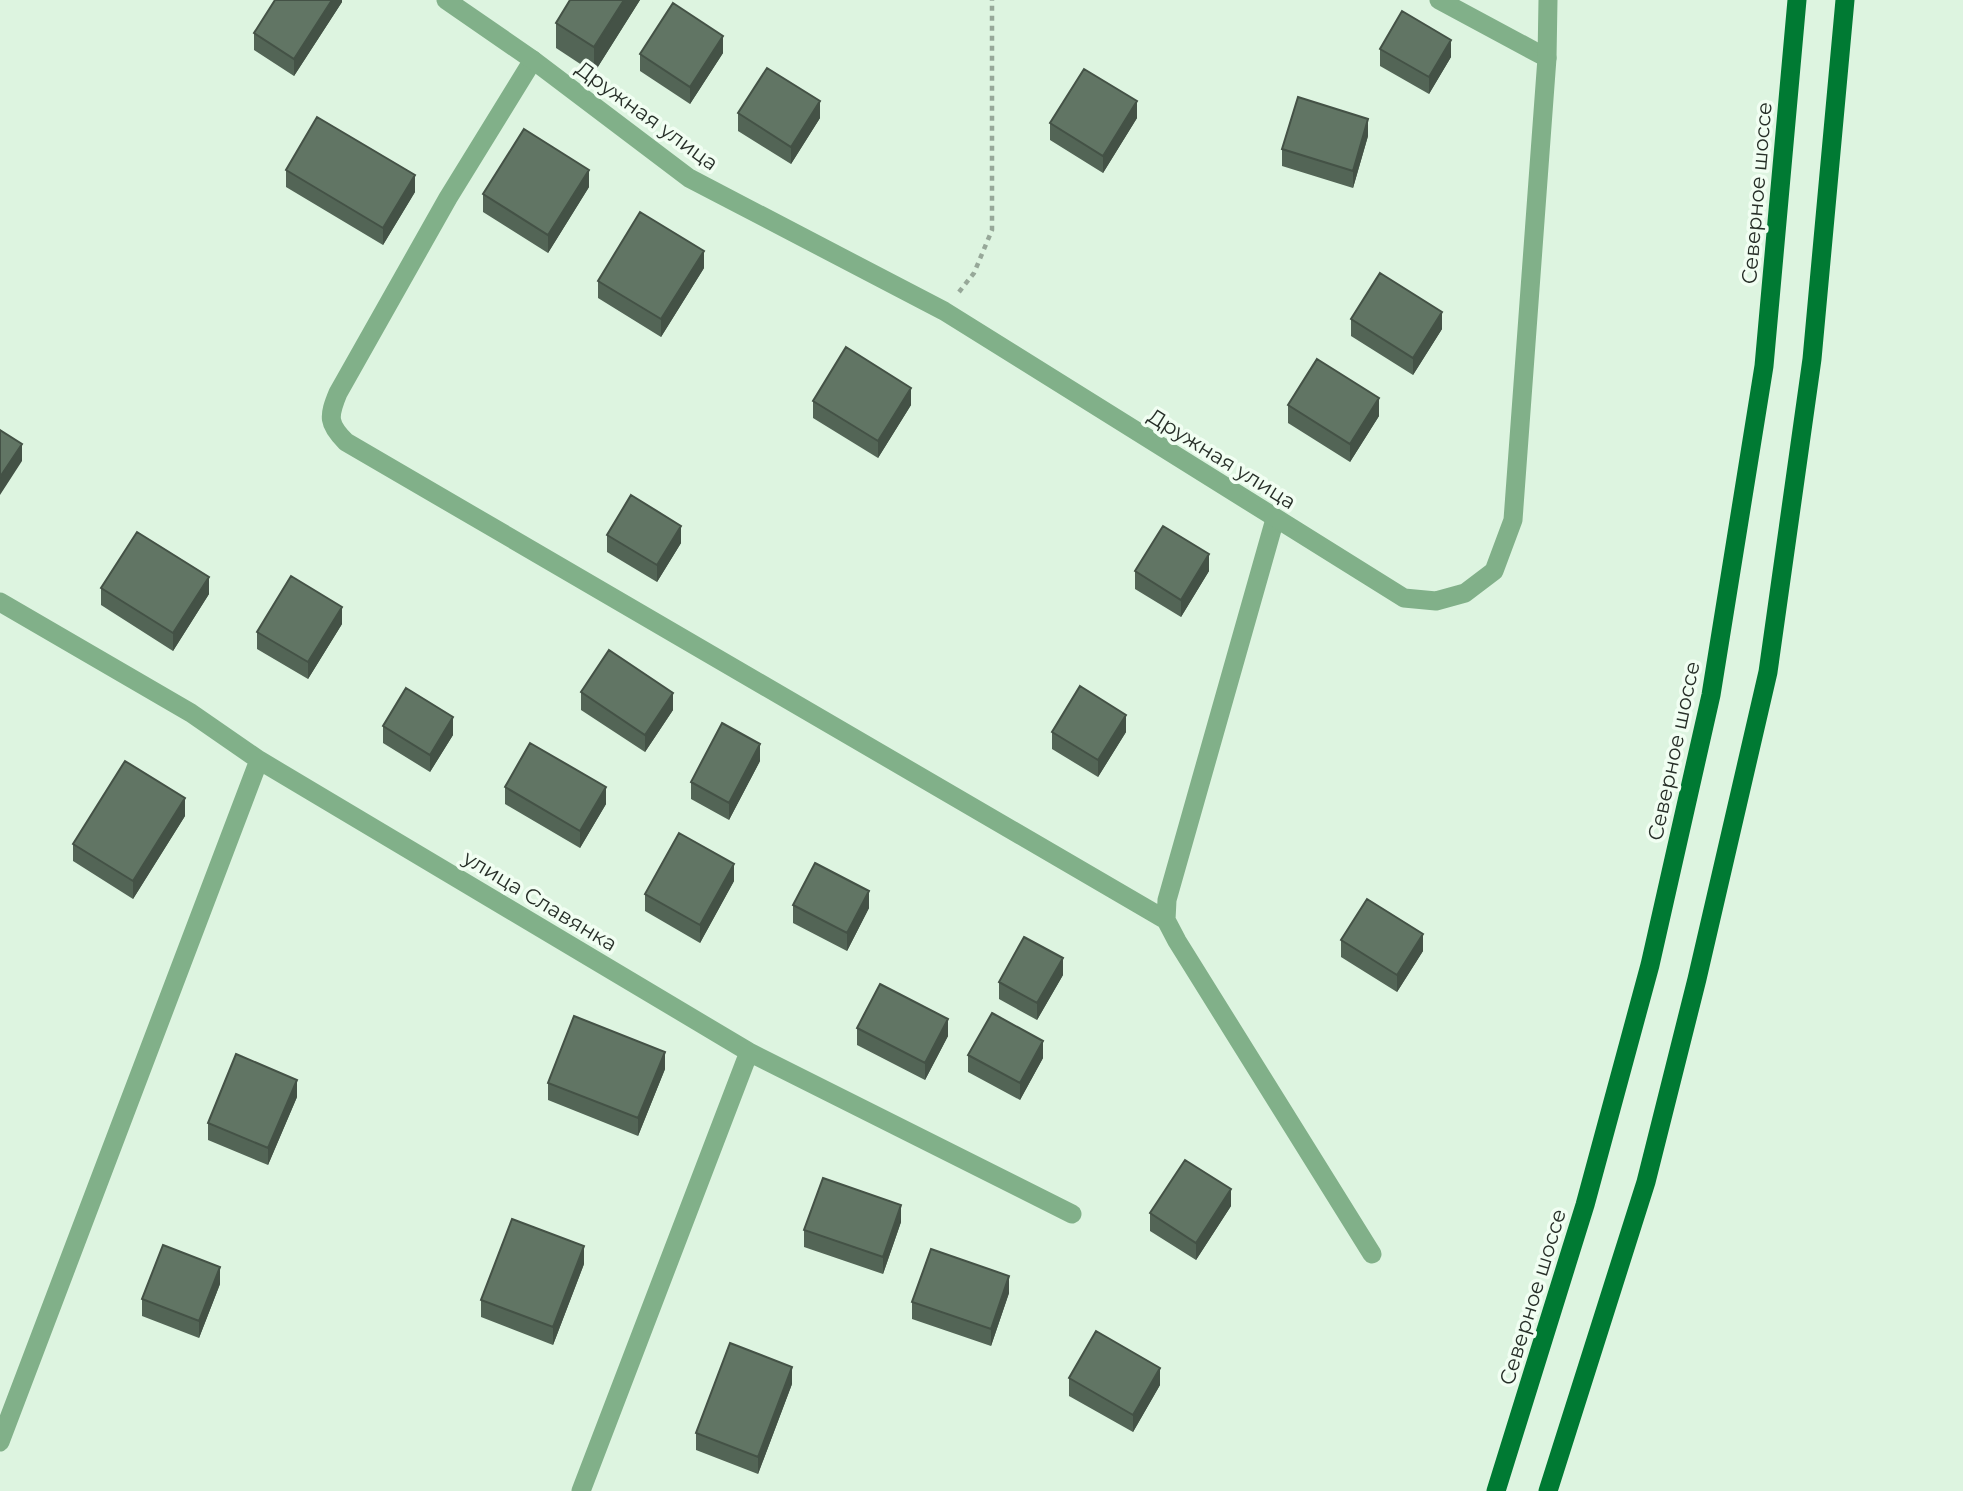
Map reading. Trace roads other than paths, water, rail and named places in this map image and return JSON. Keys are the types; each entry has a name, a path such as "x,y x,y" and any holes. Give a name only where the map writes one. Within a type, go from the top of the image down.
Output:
{"main road":[{"name":"Северное шоссе","path":"1496,1491 1585,1205 1640,1004 1711,695 1764,366 1797,0"},
{"path":"1548,1491 1646,1182 1698,979 1768,672 1812,359 1845,0"}],"street":[{"name":"Дружная улица","path":"446,0 533,60 689,178 944,311 1404,598 1436,601 1465,593 1494,571 1513,520 1547,58 1548,0"},
{"path":"1439,0 1547,58"},
{"path":"533,60 448,198 338,393 330,411 333,429 358,449 1166,920"},
{"path":"1275,519 1167,900 1166,920 1177,942 1372,1254"},
{"name":"улица Славянка","path":"0,602 191,713 259,760 749,1052 1072,1214"},
{"path":"0,1442 259,760"},
{"path":"581,1491 749,1052"}]}
